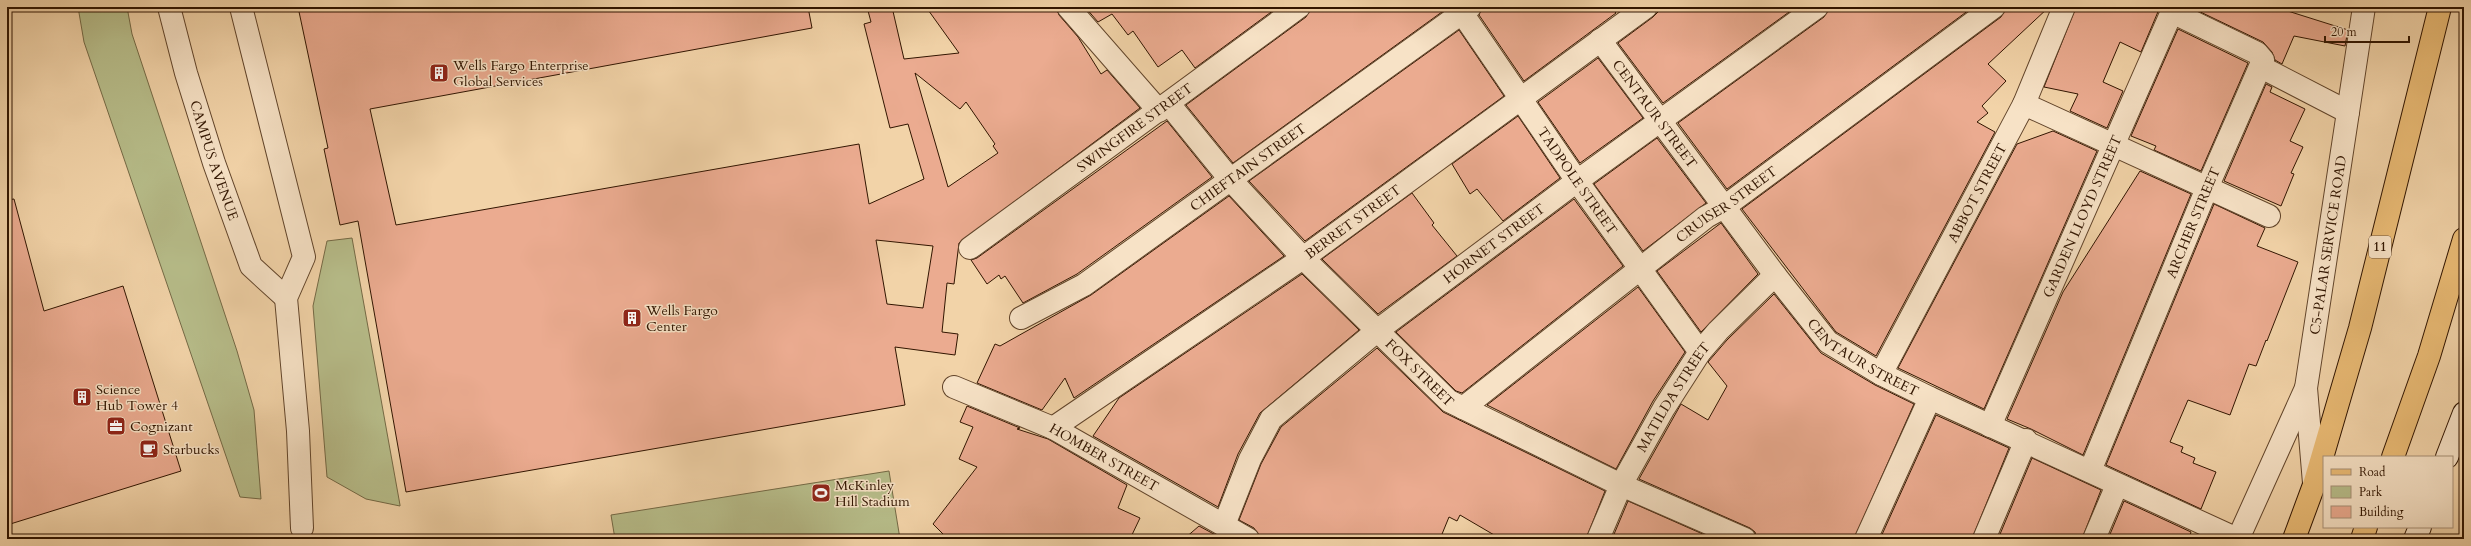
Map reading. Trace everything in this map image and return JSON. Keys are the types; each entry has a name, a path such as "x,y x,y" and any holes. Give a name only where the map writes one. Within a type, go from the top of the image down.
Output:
{"main road":[{"name":"11","path":"2294,539 2314,485 2360,328 2440,7"},
{"path":"2393,456 2429,356 2464,239"},
{"path":"2362,539 2366,528"}],"street":[{"name":"CAMPUS AVENUE","path":"170,7 186,72 214,163 251,266 286,298"},
{"path":"241,7 304,257 286,298 298,431 302,528"},
{"name":"FOX STREET","path":"1068,7 1230,178 1303,258 1378,330 1436,390 1463,408 1621,485 1745,539"},
{"name":"SWINGFIRE STREET","path":"970,248 1048,189 1164,108 1299,7"},
{"name":"BERRET STREET","path":"1053,428 1303,258 1646,7"},
{"name":"HORNET STREET","path":"1224,525 1250,459 1271,419 1378,330 1577,181 1817,7"},
{"name":"CRUISER STREET","path":"1463,408 1641,270 1706,217 1724,207 1994,7"},
{"name":"ABBOT STREET","path":"1881,374 2024,104 2064,7"},
{"name":"C5-PALAR SERVICE ROAD","path":"2314,485 2306,388 2364,7"},
{"name":"TADPOLE STREET","path":"1463,9 1577,181 1700,352"},
{"name":"CHIEFTAIN STREET","path":"1021,318 1084,285 1463,9"},
{"path":"2173,10 2258,53 2264,60 2261,67 2348,112"},
{"name":"GARDEN LLOYD STREET","path":"1990,426 2173,10"},
{"name":"CENTAUR STREET","path":"1600,40 1775,275 1828,342 1881,374 1930,398 1990,426 2026,440 2117,485 2238,539"},
{"name":"ARCHER STREET","path":"2090,471 2207,188 2261,67"},
{"path":"2024,104 2269,216"},
{"name":"MATILDA STREET","path":"1598,539 1621,485 1664,408 1700,352 1718,331 1775,275"},
{"name":"HOMBER STREET","path":"954,386 1053,428 1248,539"},
{"path":"2238,539 2306,388"},
{"path":"1866,539 1930,398"},
{"path":"2447,456 2464,413"},
{"path":"1984,539 2026,440"},
{"path":"2094,539 2117,485"},
{"path":"2415,539 2420,528"}],"green space":[{"path":"78,7 127,7 132,34 237,351 254,410 261,499 240,497 84,42"},
{"path":"352,238 400,506 366,499 327,477 313,306 327,241"},
{"name":"McKinley Hill Stadium","path":"889,471 900,539 615,539 611,515"}],"building":[{"name":"Wells Fargo Center","path":"298,7 808,7 812,28 370,109 396,225 859,144 869,204 924,179 908,124 890,128 864,24 871,22 867,7 892,7 904,59 959,53 926,7 1056,7 1059,15 1078,37 1101,74 1107,70 1140,108 959,243 954,284 947,283 942,332 958,334 955,355 895,347 905,405 406,492 358,221 340,225 324,149 328,148","holes":["915,73 960,109 966,102 995,144 993,146 998,153 948,187","876,240 933,246 923,308 887,304"]},
{"path":"1085,7 1278,7 1195,68 1182,50 1158,67 1133,31 1128,35 1112,14 1098,22"},
{"path":"1311,7 1446,7 1446,9 1233,163 1186,105 1306,17"},
{"path":"1482,7 1611,7 1616,13 1524,81 1479,15"},
{"path":"1663,7 1796,7 1663,103 1618,43 1653,17"},
{"path":"1829,7 1973,7 1727,189 1678,123 1824,17"},
{"path":"2006,7 2049,7 1988,64 2006,81 1982,106 1988,113 1977,122 1995,132 1876,356 1836,332 1742,209 2001,17"},
{"path":"2076,7 2160,7 2141,52 2120,42 2103,82 2123,91 2107,128 2070,111 2078,94 2044,87"},
{"path":"2190,7 2275,7 2348,30 2345,46 2294,36 2282,64 2275,60 2272,52 2263,42"},
{"path":"2178,29 2248,63 2201,171 2154,150 2156,146 2131,136"},
{"path":"1459,30 1504,96 1305,241 1249,181"},
{"path":"1598,58 1643,118 1580,163 1538,102"},
{"path":"2266,84 2272,87 2270,92 2305,109 2290,141 2303,147 2291,173 2294,174 2281,206 2224,181"},
{"path":"1518,116 1560,178 1503,221 1477,189 1470,194 1452,164"},
{"path":"1167,121 1212,177 1077,274 1023,303 1005,276 1001,279 999,275 987,284 971,260 977,258"},
{"path":"2053,131 2097,151 1984,409 1898,368 2017,144"},
{"path":"1657,138 1706,203 1643,251 1594,184"},
{"path":"2140,171 2191,194 2083,455 2031,429 2007,419 2063,292"},
{"path":"1412,193 1434,223 1432,225 1457,256 1378,314 1322,259"},
{"path":"1229,196 1284,256 1074,398 1065,378 1042,410 977,383 995,344 1000,346 1091,295"},
{"name":"Science Hub Tower 4","path":"14,199 44,311 123,286 181,471 7,525 7,200"},
{"path":"1574,199 1623,266 1462,393 1456,391 1396,332"},
{"path":"2214,204 2265,228 2257,246 2298,262 2256,366 2249,364 2230,415 2188,400 2170,442 2183,447 2181,452 2195,458 2193,463 2216,472 2201,509 2106,465"},
{"path":"1721,223 1758,274 1701,332 1657,271"},
{"path":"1302,274 1359,330 1260,413 1238,454 1218,507 1093,436 1119,398"},
{"path":"1638,287 1685,352 1653,401 1616,469 1487,405"},
{"path":"1774,294 1821,353 1875,385 1914,404 1854,539 1757,539 1755,532 1750,528 1639,479 1681,404 1708,420 1727,386 1708,362 1727,340"},
{"path":"1377,348 1443,412 1605,491 1586,539 1501,539 1460,515 1457,521 1449,517 1440,539 1260,539 1254,528 1239,520 1261,464 1281,427"},
{"path":"967,406 1020,428 1017,429 1048,439 1127,485 1118,508 1140,518 1130,539 948,539 933,524 977,467 959,459 973,427 960,422"},
{"path":"1936,415 2009,448 1972,539 1880,539"},
{"path":"2032,458 2101,490 2082,539 1998,539"},
{"path":"1628,501 1714,539 1612,539"},
{"path":"2124,501 2191,532 2189,539 2108,539"},
{"path":"1199,526 1223,539 1184,539"}],"place":[{"name":"Wells Fargo Enterprise Global Services","path":"439,73"},
{"name":"Wells Fargo Center","path":"632,318"},
{"name":"Science Hub Tower 4","path":"82,397"},
{"name":"Cognizant","path":"116,426"},
{"name":"Starbucks","path":"149,449"},
{"name":"McKinley Hill Stadium","path":"821,493"}]}
